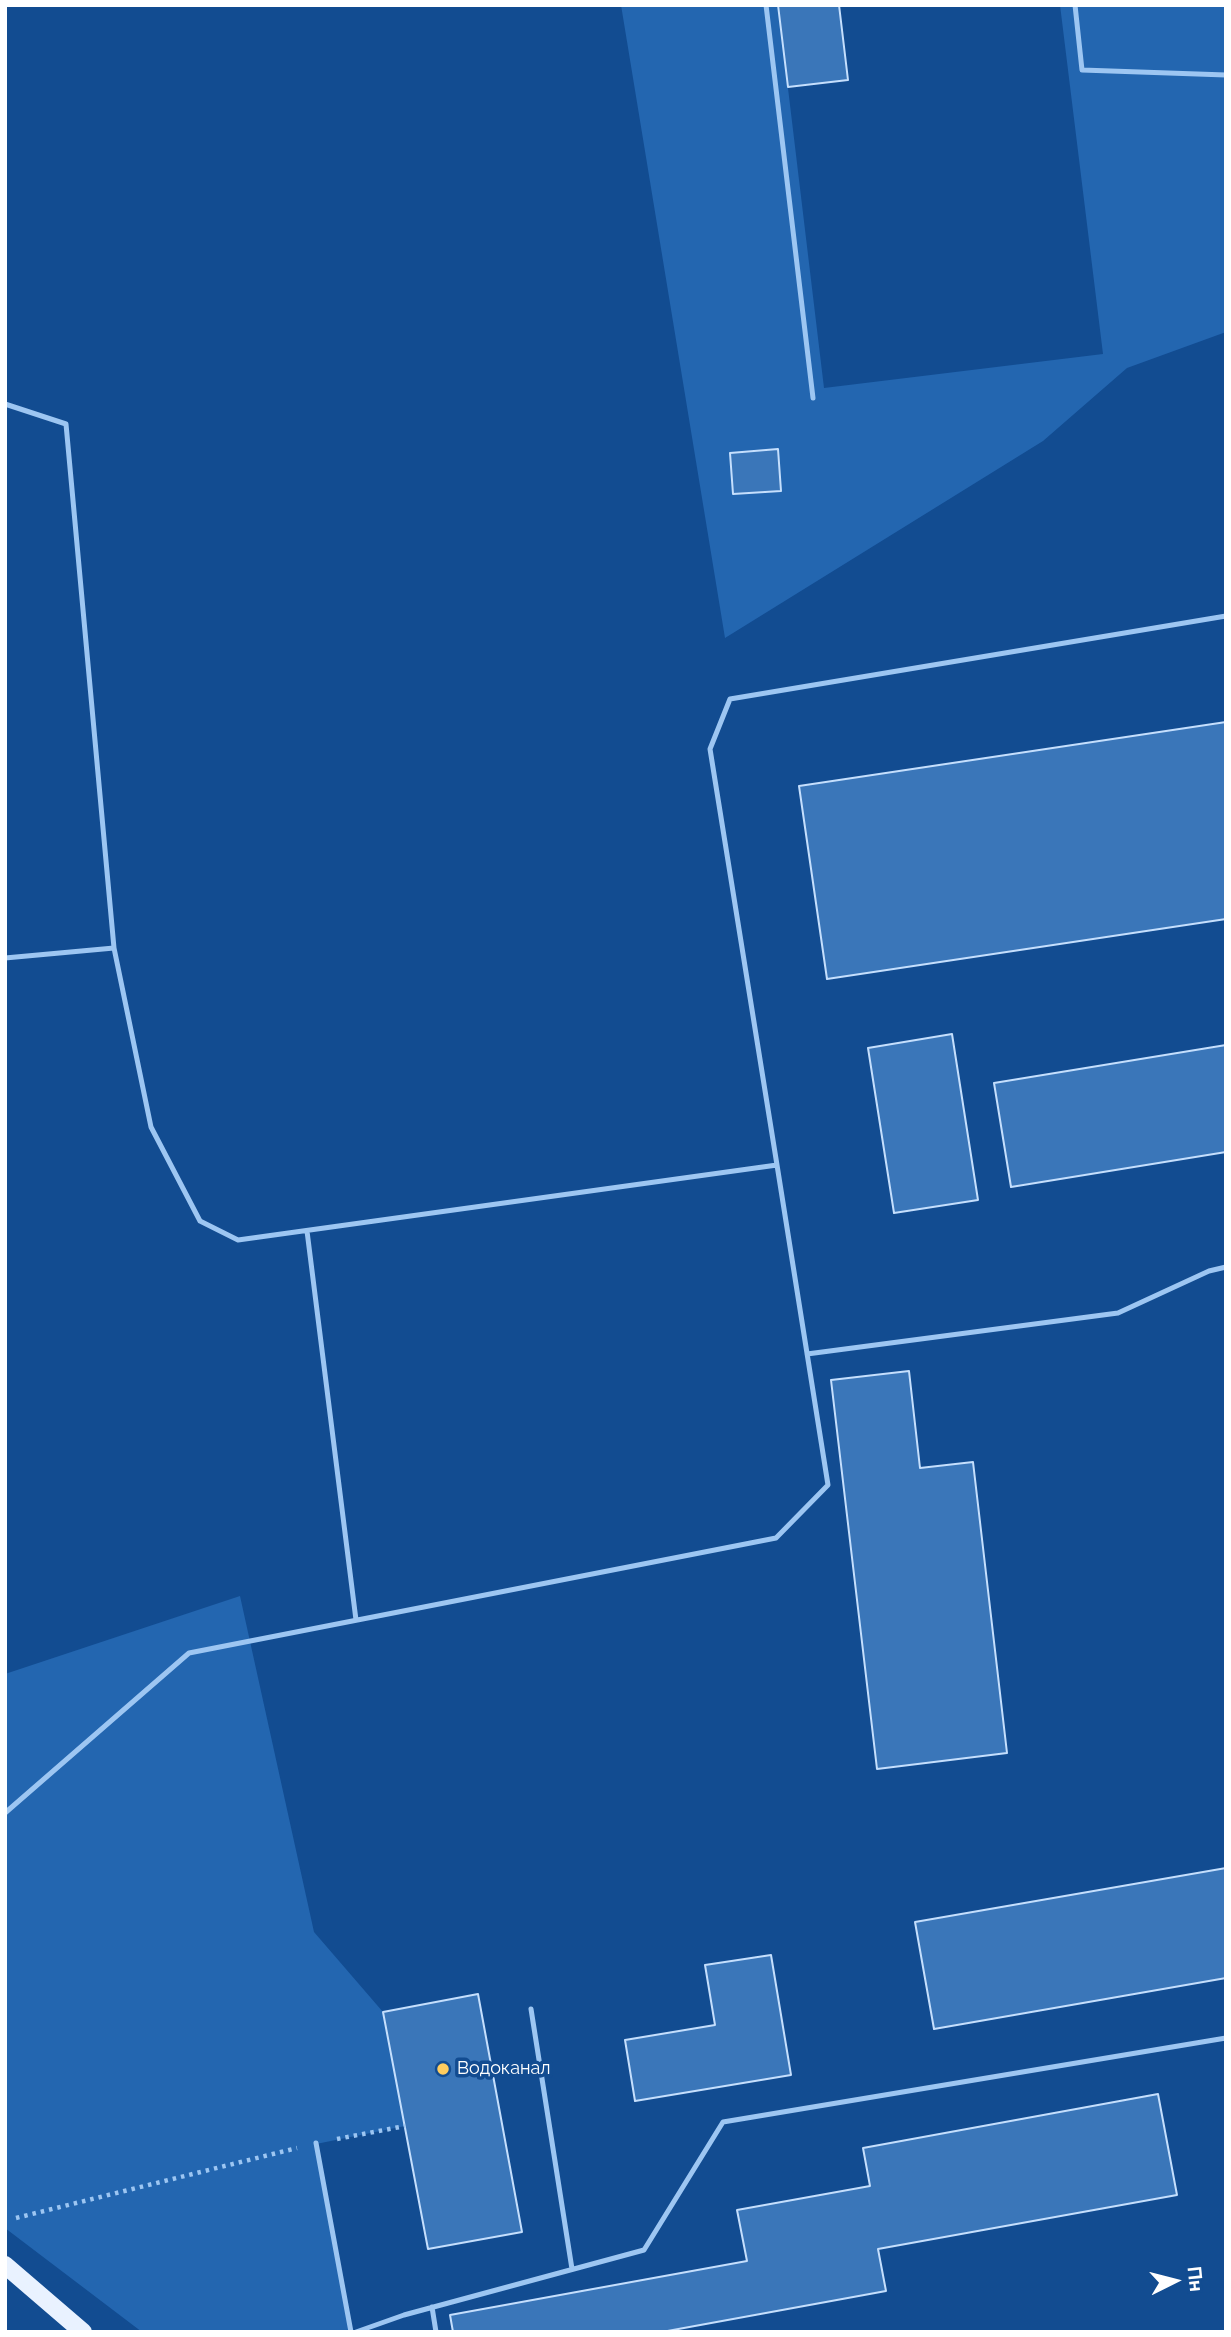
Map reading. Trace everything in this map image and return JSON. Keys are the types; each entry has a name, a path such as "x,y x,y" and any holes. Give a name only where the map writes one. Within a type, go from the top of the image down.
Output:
{"main road":[{"path":"5,2265 83,2332"}],"lane":[{"path":"766,5 813,398"},
{"path":"1075,5 1082,70 1226,75"},
{"path":"5,404 66,424 114,948 151,1127 200,1221 238,1240 777,1165"},
{"path":"5,1813 189,1653 776,1538 828,1485 710,749 730,699 1226,616"},
{"path":"5,958 114,948"},
{"path":"307,1231 356,1620"},
{"path":"807,1354 1118,1313 1209,1270 1226,1267"},
{"path":"531,2009 572,2269"},
{"path":"316,2144 353,2332 432,2307 644,2250 723,2122 1226,2039"},
{"path":"432,2307 436,2332"}],"path":[{"path":"16,2218 316,2144 405,2126"}],"shaded area":[{"path":"621,5 778,5 824,388 1103,354 1060,5 1226,5 1226,332 1127,368 1043,441 725,638"},
{"path":"240,1596 314,1932 383,2012 405,2126 316,2144 351,2332 142,2332 5,2228 5,1674"}],"building":[{"path":"778,5 839,5 848,80 788,87"},
{"path":"778,449 781,491 733,494 730,453"},
{"path":"1226,722 1226,919 827,979 799,786"},
{"path":"952,1034 978,1200 894,1213 868,1048"},
{"path":"1226,1045 1226,1152 1011,1187 994,1083"},
{"path":"909,1371 920,1468 973,1462 1007,1753 877,1769 831,1380"},
{"path":"1226,1868 1226,1978 934,2029 915,1922"},
{"path":"771,1955 791,2075 635,2101 625,2040 715,2025 705,1965"},
{"name":"Водоканал","path":"478,1994 522,2232 428,2249 383,2012"},
{"path":"1158,2094 1177,2195 878,2249 886,2291 662,2332 453,2332 450,2315 747,2261 737,2210 870,2186 863,2148"}],"place":[{"name":"Водоканал","path":"443,2069"}]}
